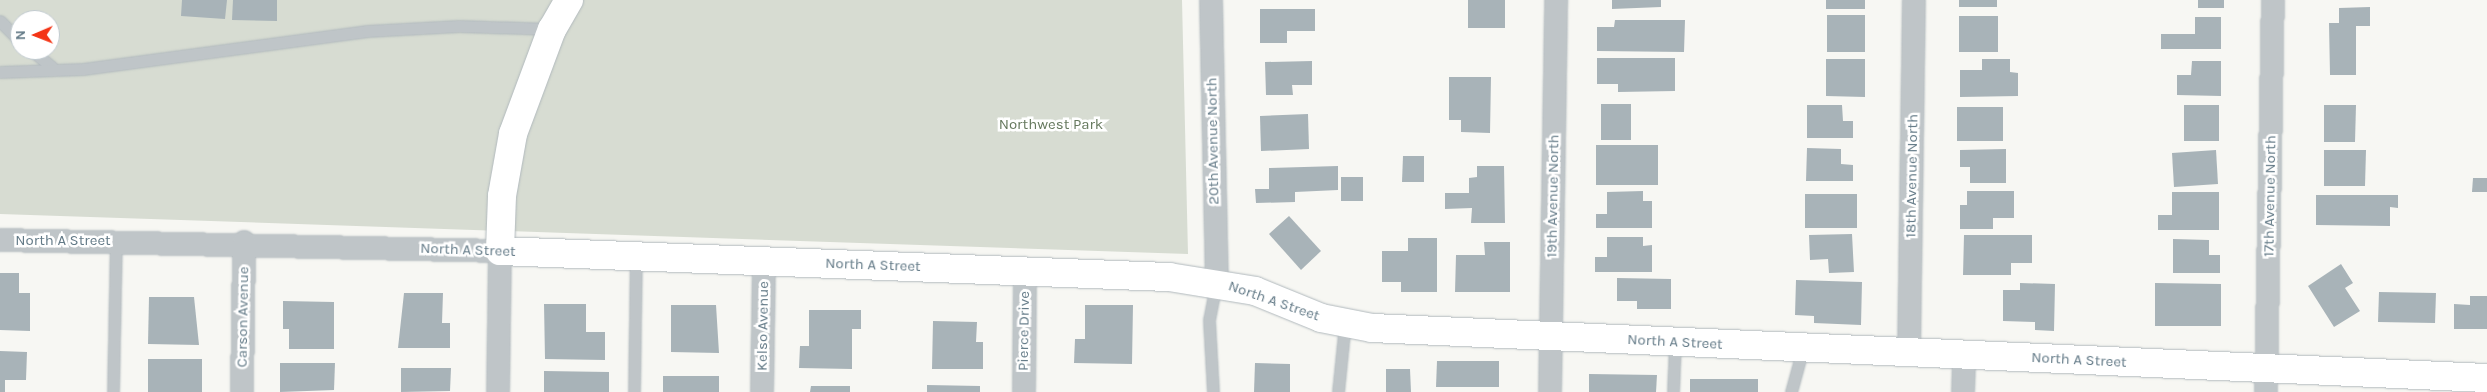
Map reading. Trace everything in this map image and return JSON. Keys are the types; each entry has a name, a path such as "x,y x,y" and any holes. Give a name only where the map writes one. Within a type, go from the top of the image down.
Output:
{"street":[{"path":"498,392 502,196 513,134 552,28 569,0"},
{"name":"20th Avenue North","path":"1211,0 1217,282"},
{"name":"19th Avenue North","path":"1550,392 1556,0"},
{"name":"18th Avenue North","path":"1909,353 1914,0"},
{"name":"17th Avenue North","path":"2267,380 2273,0"},
{"name":"North A Street","path":"0,240 244,242 1025,270 1217,282 1345,323 1372,328 1964,355 2267,380 2441,384 2487,378"},
{"name":"Carson Avenue","path":"242,392 244,242"},
{"name":"Kelso Avenue","path":"762,392 764,261"},
{"name":"Pierce Drive","path":"1024,392 1025,270"},
{"path":"1964,355 1964,392"}],"lane":[{"path":"0,21 10,31"},
{"path":"0,72 52,67 84,69 367,31 459,26 552,28"},
{"path":"43,60 52,67"},
{"path":"113,392 116,241"},
{"path":"634,392 636,256"},
{"path":"1213,392 1209,320 1217,282"},
{"path":"1338,392 1345,323"},
{"path":"1673,392 1675,342"},
{"path":"1790,392 1803,348"}],"green space":[{"name":"Northwest Park","path":"0,0 1182,0 1188,254 0,214"}],"building":[{"path":"182,0 227,0 225,19 181,16"},
{"path":"233,0 277,0 277,21 232,20"},
{"path":"1468,0 1505,0 1505,28 1468,28"},
{"path":"1612,0 1661,0 1661,7 1612,9"},
{"path":"1826,0 1865,0 1865,9 1826,9"},
{"path":"1959,0 1997,0 1997,7 1959,7"},
{"path":"2198,0 2224,0 2224,8 2198,8"},
{"path":"2370,7 2370,26 2356,26 2356,75 2330,75 2329,23 2339,23 2339,8"},
{"path":"1260,9 1315,9 1315,31 1287,31 1287,43 1260,43"},
{"path":"1827,15 1865,15 1865,52 1827,52"},
{"path":"1959,16 1998,16 1998,52 1959,52"},
{"path":"2195,17 2221,17 2221,49 2161,49 2161,34 2195,34"},
{"path":"1615,20 1685,20 1684,52 1597,51 1597,27 1614,27"},
{"path":"1597,58 1675,58 1675,91 1618,92 1618,84 1597,84"},
{"path":"1826,59 1865,59 1865,97 1826,96"},
{"path":"1982,59 2010,59 2010,72 2018,73 2018,96 1960,97 1960,70 1982,70"},
{"path":"1312,61 1312,85 1292,85 1293,95 1266,95 1265,62"},
{"path":"2192,61 2221,61 2221,96 2177,95 2177,75 2191,75"},
{"path":"1449,77 1491,77 1490,133 1461,132 1461,120 1449,120"},
{"path":"1601,104 1631,104 1631,140 1601,140"},
{"path":"1807,105 1842,105 1843,121 1853,121 1853,138 1807,138"},
{"path":"2184,105 2219,105 2219,141 2184,141"},
{"path":"2324,105 2356,105 2355,142 2324,142"},
{"path":"1957,107 2003,107 2003,141 1957,141"},
{"path":"1308,114 1309,149 1261,151 1260,116"},
{"path":"1596,145 1658,145 1658,185 1596,185"},
{"path":"1807,148 1841,149 1841,164 1853,165 1853,181 1806,181"},
{"path":"2006,149 2006,183 1970,183 1970,167 1960,167 1960,150"},
{"path":"2216,150 2218,184 2174,187 2172,153"},
{"path":"2324,150 2366,150 2365,186 2324,186"},
{"path":"1403,156 1424,156 1424,182 1402,182"},
{"path":"1338,166 1338,190 1295,192 1295,202 1256,203 1255,189 1269,189 1269,168"},
{"path":"1477,166 1504,166 1505,223 1471,223 1472,208 1445,209 1445,193 1469,193 1469,178 1477,177"},
{"path":"1341,177 1363,177 1363,201 1341,201"},
{"path":"2473,178 2487,178 2487,192 2472,192"},
{"path":"1643,191 1643,201 1652,201 1652,228 1596,228 1596,214 1607,214 1607,192"},
{"path":"1967,191 2014,191 2014,218 1993,218 1993,229 1960,229 1960,205 1967,205"},
{"path":"2172,192 2219,192 2219,230 2158,230 2158,215 2172,215"},
{"path":"1805,194 1857,194 1857,228 1805,228"},
{"path":"2316,195 2398,195 2398,208 2390,207 2390,226 2316,225"},
{"path":"1289,216 1321,251 1301,270 1269,234"},
{"path":"1852,234 1854,272 1829,273 1828,259 1810,260 1809,235"},
{"path":"1964,235 2032,235 2032,263 2011,263 2011,275 1963,275"},
{"path":"1607,237 1643,237 1643,246 1652,245 1652,272 1595,272 1595,257 1607,257"},
{"path":"1408,238 1437,238 1437,292 1401,292 1401,282 1382,282 1382,251 1408,251"},
{"path":"2173,239 2209,240 2209,255 2220,255 2220,273 2173,273"},
{"path":"1484,242 1510,242 1510,292 1455,292 1456,255 1485,255"},
{"path":"2341,264 2353,283 2345,288 2360,311 2334,327 2308,286"},
{"path":"0,273 19,273 19,293 30,293 30,331 0,330"},
{"path":"1617,278 1671,279 1671,309 1637,309 1637,301 1617,301"},
{"path":"1796,280 1862,282 1861,325 1814,323 1814,316 1795,315"},
{"path":"2020,283 2055,284 2054,331 2035,330 2035,322 2003,321 2003,290 2020,290"},
{"path":"2155,283 2221,284 2221,326 2155,326"},
{"path":"2379,292 2436,293 2435,323 2378,322"},
{"path":"404,293 443,293 442,323 450,323 450,348 398,348"},
{"path":"2470,296 2487,296 2487,329 2454,329 2454,304 2470,305"},
{"path":"149,297 194,297 199,345 148,344"},
{"path":"283,301 334,302 334,349 289,349 289,329 283,329"},
{"path":"544,304 586,304 586,332 605,332 605,360 545,359"},
{"path":"671,305 716,305 719,353 671,352"},
{"path":"1085,305 1133,305 1132,364 1074,363 1075,339 1085,339"},
{"path":"809,310 861,310 861,329 852,329 852,369 799,368 800,346 809,346"},
{"path":"933,321 977,322 976,342 983,342 983,369 932,369"},
{"path":"0,351 27,352 26,380 5,380 5,392 0,392"},
{"path":"148,359 202,359 202,392 148,392"},
{"path":"1437,361 1499,361 1499,387 1436,387"},
{"path":"280,363 335,363 334,390 280,392"},
{"path":"1255,363 1290,364 1290,392 1254,392"},
{"path":"401,368 451,368 450,391 401,392"},
{"path":"1386,369 1410,369 1411,392 1386,392"},
{"path":"544,371 609,372 609,392 544,392"},
{"path":"1589,374 1657,375 1656,392 1589,392"},
{"path":"663,376 719,376 719,392 663,392"},
{"path":"1690,379 1758,379 1758,392 1690,392"},
{"path":"927,385 980,386 980,392 927,392"},
{"path":"811,386 850,386 850,392 810,392"}]}
